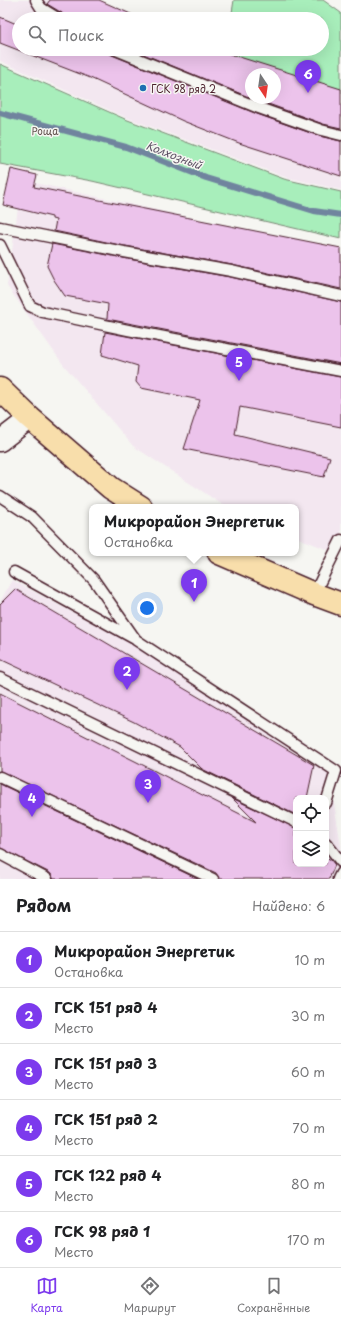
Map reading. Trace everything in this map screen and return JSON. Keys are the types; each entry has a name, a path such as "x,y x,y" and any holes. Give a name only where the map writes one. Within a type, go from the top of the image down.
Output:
{"main road":[{"path":"0,389 30,418 111,488 136,504"},
{"path":"227,556 314,594 341,604"}],"street":[{"path":"0,441 30,418"}],"lane":[{"path":"36,0 41,8 48,12"},
{"path":"131,56 259,108 321,130 341,134"},
{"path":"0,227 124,252 231,271 341,296"},
{"path":"0,245 30,306 43,312 341,371"},
{"path":"0,496 32,517 94,580 136,640"},
{"path":"314,594 341,540"},
{"path":"14,572 136,640 336,771 328,795"},
{"path":"0,678 293,821"},
{"path":"0,776 213,879"},
{"path":"329,847 341,862"},
{"path":"0,854 48,879"},
{"path":"338,879 341,873"}],"shaded area":[{"path":"0,0 83,0 103,12 12,12 12,56 223,56 260,68 245,68 245,104 281,104 281,75 341,94 341,190 285,177 125,117 0,61"},
{"path":"22,180 341,251 341,555 299,538 299,504 221,504 133,446 62,363 7,286"},
{"path":"12,580 128,642 281,732 329,773 341,846 341,863 333,879 0,879 0,602"}],"green space":[{"path":"234,0 323,0 341,13 341,93 281,73 281,68 265,68 231,56 329,56 329,12 232,12"},
{"name":"Роща","path":"0,64 125,119 284,179 341,192 341,239 92,181 0,164"}],"building":[{"path":"50,0 99,0 126,12 60,12 47,4"},
{"name":"ГСК 98 ряд 2","path":"0,17 12,22 12,48 0,43"},
{"name":"ГСК 98 ряд 2","path":"34,56 114,56 257,114 319,136 341,141 341,176 239,143 183,121 88,77"},
{"path":"148,56 236,56 274,68 245,68 245,96"},
{"path":"281,70 341,89 341,128 323,124 268,104 281,104"},
{"path":"11,169 37,175 34,187 341,248 341,289 232,265 125,246 54,231 56,220 52,219 52,217 3,205"},
{"path":"52,244 230,277 341,302 341,364 107,319 108,304 65,296 54,280 47,266"},
{"path":"105,332 341,377 341,427 240,407 235,434 330,457 324,477 184,449 200,400 141,388 136,382 138,366 102,355"},
{"path":"15,589 314,765 308,795 293,795 293,814 202,769 180,747 134,722 0,659 0,604"},
{"path":"0,693 256,822 232,798 293,827 293,867 329,867 329,859 335,865 329,879 219,879 216,873 0,771"},
{"path":"0,784 198,879 53,879 50,873 0,848"}],"waterway":[{"name":"Колхозный","path":"0,113 126,147 206,178 314,211 341,215"}],"place":[{"name":"ГСК 98 ряд 2","path":"143,88"},
{"name":"ГСК 98 ряд 1","path":"308,93"},
{"name":"ГСК 122 ряд 4","path":"239,381"},
{"name":"Микрорайон Энергетик","path":"194,602"},
{"name":"ГСК 151 ряд 4","path":"127,690"},
{"name":"ГСК 151 ряд 3","path":"148,803"},
{"name":"ГСК 151 ряд 2","path":"32,817"}]}
